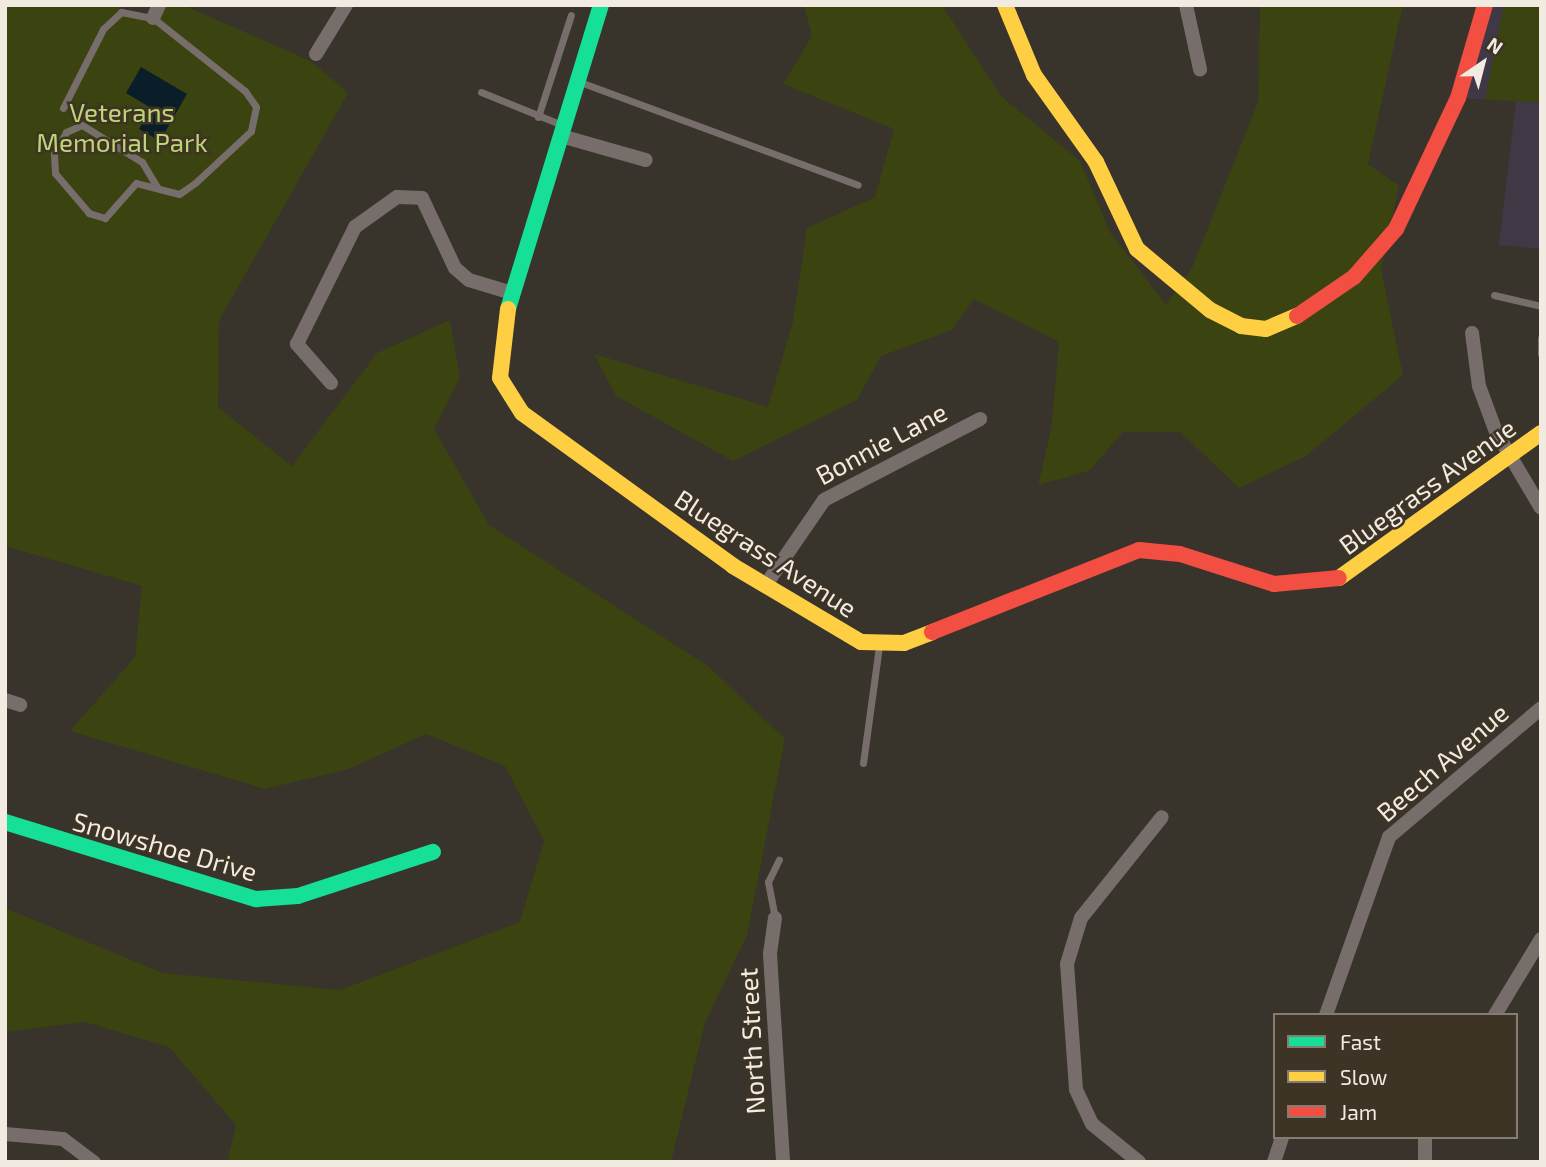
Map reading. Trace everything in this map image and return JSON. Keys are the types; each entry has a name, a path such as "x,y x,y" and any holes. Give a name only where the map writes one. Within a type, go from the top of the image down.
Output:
{"street":[{"path":"316,54 346,5"},
{"name":"Bluegrass Avenue","path":"601,5 512,293 499,371 522,413 765,586 861,642 879,645 904,643 1139,550 1180,554 1274,584 1340,578 1541,433"},
{"path":"1005,5 1034,75 1096,162 1137,249 1210,310 1241,326 1266,329 1306,313 1354,277 1396,229 1443,138 1486,5"},
{"path":"1186,5 1200,69"},
{"path":"563,130 646,160"},
{"path":"331,383 298,344 355,227 397,197 422,198 455,268 469,280 512,293"},
{"path":"1472,333 1479,386 1511,455 1541,508"},
{"name":"Bonnie Lane","path":"765,586 824,500 980,419"},
{"path":"5,700 20,705"},
{"name":"Beech Avenue","path":"1327,1013 1392,833 1541,708"},
{"path":"1139,1162 1092,1124 1076,1089 1068,964 1081,918 1162,817"},
{"name":"Snowshoe Drive","path":"5,822 256,899 298,896 433,852"},
{"name":"North Street","path":"775,918 770,954 783,1162"},
{"path":"1496,1013 1541,939"},
{"path":"5,1134 63,1139 94,1162"},
{"path":"1274,1162 1281,1139"},
{"path":"1425,1139 1425,1162"}],"lane":[{"path":"62,108 114,15 156,11 245,91 256,107 251,131 187,190 157,187 136,183 113,214 98,218 55,173 54,154 66,132 82,125 142,162 157,187"},
{"path":"538,117 570,15"},
{"path":"578,81 858,185"},
{"path":"481,92 563,130"},
{"path":"1494,295 1541,306"},
{"path":"1541,338 1541,354"},
{"path":"863,763 879,645"},
{"path":"775,918 768,882 779,859"}],"shaded area":[{"path":"1485,5 1541,5 1541,249 1499,245 1516,101 1458,98"}],"green space":[{"name":"Veterans Memorial Park","path":"5,5 118,5 121,12 153,18 159,5 183,5 311,61 348,93 219,321 218,407 292,466 377,353 450,320 460,378 434,429 489,525 708,666 785,739 747,935 705,1023 671,1162 227,1162 236,1125 169,1047 85,1022 5,1032 5,908 163,973 340,990 520,922 544,841 505,766 426,734 349,769 265,789 70,731 135,657 142,586 5,546"},
{"path":"804,5 942,5 1001,96 1080,161 1110,232 1166,305 1192,268 1258,102 1260,5 1403,5 1368,164 1399,186 1381,269 1403,375 1306,456 1239,488 1180,432 1123,432 1089,471 1038,485 1051,430 1059,342 974,299 952,330 881,356 857,400 733,461 616,396 594,354 768,407 793,321 807,228 875,197 894,129 783,84 812,36"},
{"path":"1504,5 1541,5 1541,102 1485,100"}],"water":[{"path":"141,67 187,94 160,141 139,129 151,108 126,93"}],"traffic: fast":[{"path":"508,309 601,5"},
{"path":"5,822 256,899 298,896 433,852"}],"traffic: slow":[{"path":"1005,5 1034,75 1096,162 1137,249 1210,310 1241,326 1266,329 1297,316"},
{"path":"508,309 500,378 522,413 733,566 861,642 904,643 932,632"},
{"path":"1339,578 1541,433"}],"traffic: jam":[{"path":"1297,316 1354,277 1396,229 1458,98 1485,5"},
{"path":"932,632 1139,550 1180,554 1274,584 1339,578"}]}
